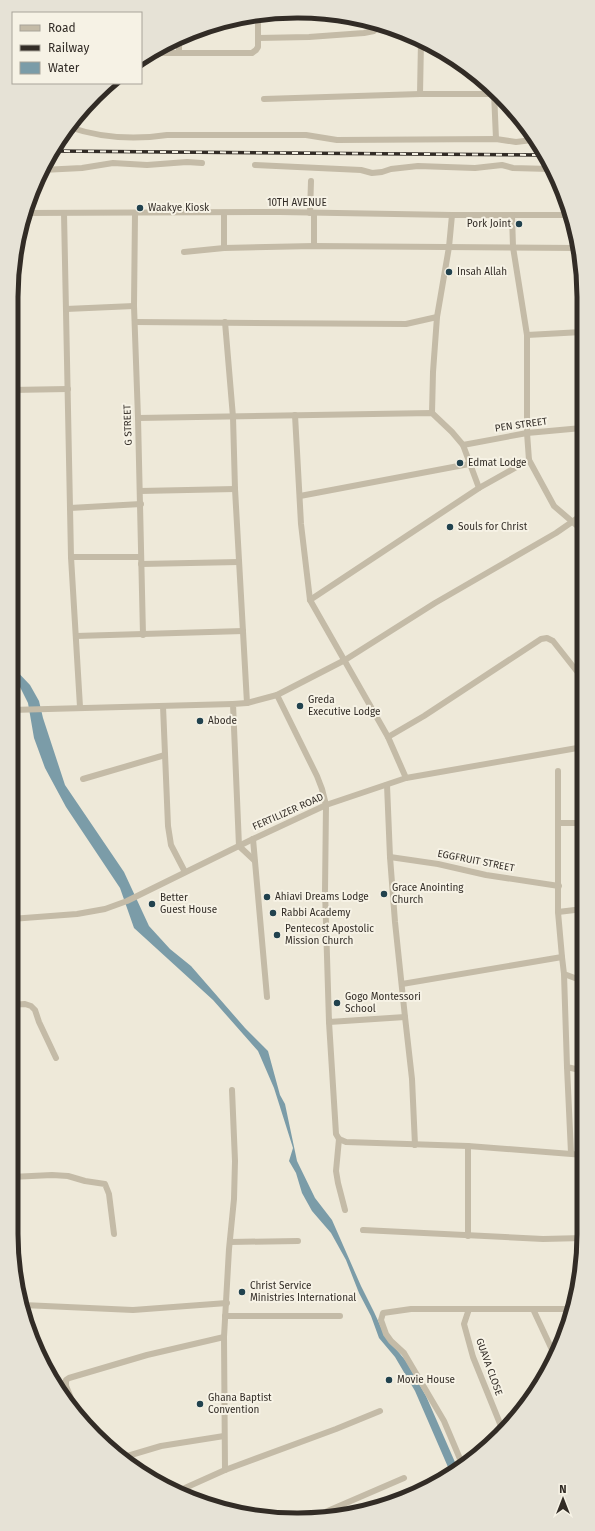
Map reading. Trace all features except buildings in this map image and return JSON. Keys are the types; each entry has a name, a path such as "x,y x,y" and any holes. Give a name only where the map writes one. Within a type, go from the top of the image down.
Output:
{"street":[{"path":"162,53 252,53 258,47 258,20"},
{"path":"258,38 309,37 364,33 375,30"},
{"path":"179,45 179,53"},
{"path":"420,47 420,94"},
{"path":"264,99 488,93"},
{"path":"494,99 496,139"},
{"path":"75,129 86,133 127,138 149,138 167,135 306,135 337,140 496,139 516,142 529,141"},
{"path":"49,170 82,168 113,163 147,165 187,162 202,163"},
{"path":"255,165 361,170 372,173 418,166 475,168 502,165 513,168 545,169"},
{"path":"311,181 314,246"},
{"name":"10TH AVENUE","path":"32,213 564,215"},
{"path":"64,213 71,557 80,707"},
{"path":"224,213 224,248"},
{"name":"G STREET","path":"134,214 134,306 143,635"},
{"path":"432,413 437,316 449,247 452,215"},
{"path":"512,215 513,247 527,335 527,433 529,460 554,506 577,526"},
{"path":"184,252 224,248 314,246 573,248"},
{"path":"66,309 134,306"},
{"path":"135,322 406,324 437,316"},
{"path":"225,322 233,417 235,489 247,703"},
{"path":"527,335 577,332"},
{"path":"18,390 68,389"},
{"path":"138,418 432,413 463,445 479,488"},
{"path":"295,415 304,554 310,600 388,737 406,778"},
{"name":"PEN STREET","path":"463,445 527,433 577,428"},
{"path":"310,600 479,488 529,460"},
{"path":"300,496 469,464"},
{"path":"140,492 235,489"},
{"path":"70,508 140,504"},
{"path":"18,710 232,704 247,703 277,695 345,660 435,603 556,533 577,519"},
{"path":"71,557 239,562"},
{"path":"76,636 243,631"},
{"path":"388,737 424,716 541,639 547,638 553,640 577,671"},
{"path":"277,695 317,776 326,805 325,891 329,1022 336,1134 339,1139 336,1171 346,1210"},
{"path":"232,704 239,846 254,860"},
{"path":"163,706 168,826 171,845 185,872"},
{"name":"FERTILIZER ROAD","path":"18,918 77,914 105,909 139,896 185,872 326,805 406,778 577,748"},
{"path":"83,779 165,755"},
{"path":"558,771 558,912 564,974 571,1153"},
{"path":"387,784 390,857 395,922 412,1080 415,1145"},
{"path":"558,823 577,823"},
{"path":"253,839 267,997"},
{"name":"EGGFRUIT STREET","path":"390,857 438,864 486,875 559,886"},
{"path":"558,912 577,910"},
{"path":"402,984 562,957"},
{"path":"564,974 577,979"},
{"path":"18,1004 25,1004 35,1010 56,1058"},
{"path":"329,1022 405,1017"},
{"path":"567,1067 577,1069"},
{"path":"225,1470 224,1337 234,1199 235,1161 232,1090"},
{"path":"339,1139 346,1142 468,1146 577,1154"},
{"path":"468,1146 468,1236"},
{"path":"18,1176 68,1176 105,1184 109,1194 114,1234"},
{"path":"363,1230 543,1239 577,1238"},
{"path":"230,1242 298,1241"},
{"path":"28,1305 133,1310 227,1303"},
{"path":"461,1460 444,1421 404,1353 386,1334 381,1320 383,1313 388,1311 411,1309 566,1309"},
{"name":"GUAVA CLOSE","path":"469,1309 464,1324 473,1357 501,1425"},
{"path":"533,1309 552,1349"},
{"path":"225,1316 340,1316"},
{"path":"66,1383 69,1378 147,1355 224,1337"},
{"path":"62,1383 66,1383"},
{"path":"66,1383 72,1398"},
{"path":"184,1489 225,1470 380,1411"},
{"path":"128,1456 161,1446 224,1436"},
{"path":"327,1511 404,1478"}],"water":[{"path":"18,672 30,685 39,701 43,718 65,785 124,872 149,926 170,949 191,966 245,1028 268,1051 280,1095 285,1104 297,1161 315,1198 332,1220 385,1336 406,1361 426,1396 456,1464 449,1469 415,1391 395,1357 379,1338 371,1316 359,1293 346,1260 331,1233 312,1211 302,1193 296,1173 289,1161 293,1148 274,1088 258,1051 213,1000 134,928 120,888 66,807 45,768 34,738 28,703 18,683"}],"railway":[{"path":"59,151 538,155"}],"place":[{"name":"Waakye Kiosk","path":"140,208"},
{"name":"Pork Joint","path":"519,224"},
{"name":"Insah Allah","path":"449,272"},
{"name":"Edmat Lodge","path":"460,463"},
{"name":"Souls for Christ","path":"450,527"},
{"name":"Greda Executive Lodge","path":"300,706"},
{"name":"Abode","path":"200,721"},
{"name":"Grace Anointing Church","path":"384,894"},
{"name":"Ahiavi Dreams Lodge","path":"267,897"},
{"name":"Better Guest House","path":"152,904"},
{"name":"Rabbi Academy","path":"273,913"},
{"name":"Pentecost Apostolic Mission Church","path":"277,935"},
{"name":"Gogo Montessori School","path":"337,1003"},
{"name":"Christ Service Ministries International","path":"242,1292"},
{"name":"Movie House","path":"389,1380"},
{"name":"Ghana Baptist Convention","path":"200,1404"}]}
